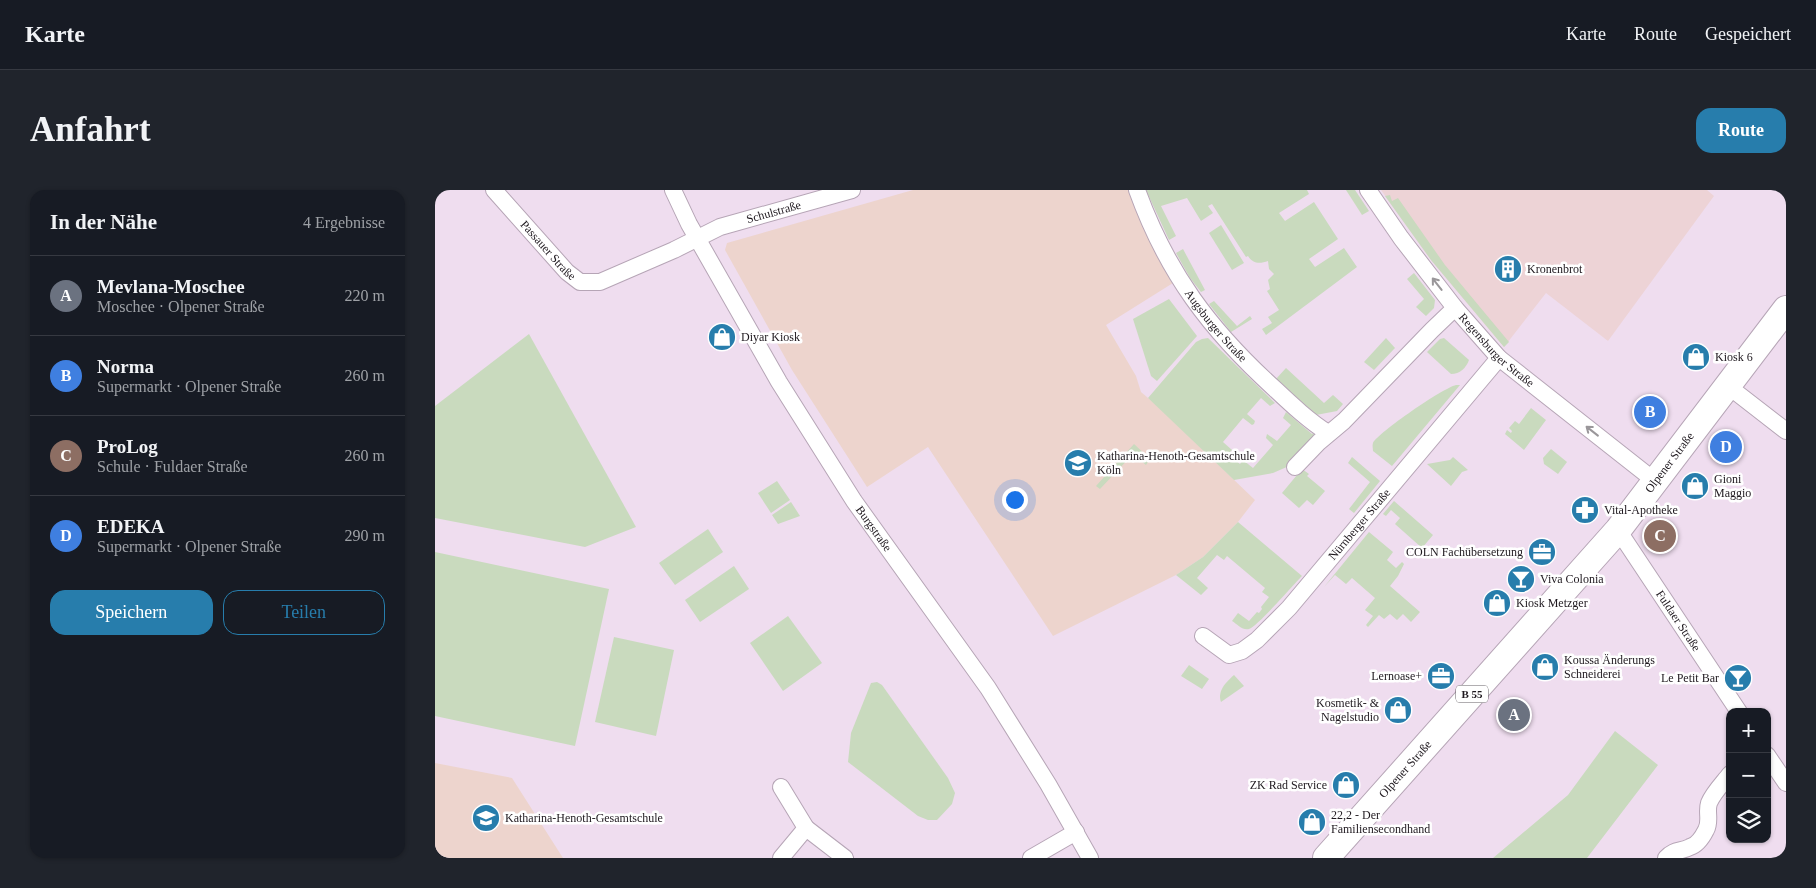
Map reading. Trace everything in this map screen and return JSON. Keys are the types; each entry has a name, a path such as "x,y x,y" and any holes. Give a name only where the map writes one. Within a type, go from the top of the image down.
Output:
{"main road":[{"name":"Olpener Straße","path":"1327,858 1618,530 1786,309"}],"street":[{"name":"Passauer Straße","path":"494,190 567,272 580,282 600,282 697,238"},
{"name":"Burgstraße","path":"673,190 697,238 779,382 847,489 988,688 1076,832 1089,858"},
{"name":"Schulstraße","path":"697,238 720,227 852,190"},
{"name":"Augsburger Straße","path":"1137,190 1157,239 1171,265 1203,314 1233,349 1263,378 1306,416 1329,433"},
{"name":"Regensburger Straße","path":"1368,190 1411,252 1455,308 1499,358 1655,480"},
{"path":"1295,467 1329,433 1344,421 1455,308"},
{"name":"Nürnberger Straße","path":"1203,636 1231,655 1242,651 1262,635 1308,586 1499,358"},
{"path":"1728,386 1786,431"},
{"name":"Fuldaer Straße","path":"1618,530 1736,708"},
{"path":"1771,761 1786,783"},
{"path":"1666,858 1673,851 1695,844 1707,829 1709,823 1708,805 1726,779"},
{"path":"781,787 806,828 845,858"},
{"path":"781,858 806,828"},
{"path":"1031,858 1076,832"}],"shaded area":[{"name":"Katharina-Henoth-Gesamtschule Köln","path":"913,190 1128,190 1149,240 1173,283 1106,325 1136,376 1141,392 1255,500 1238,522 1203,557 1176,575 1053,636 928,447 867,487 792,370 725,250 727,243"},
{"name":"Kronenbrot","path":"1381,190 1707,190 1714,196 1608,341 1546,293 1504,347 1431,260"},
{"name":"Katharina-Henoth-Gesamtschule","path":"435,763 512,778 563,858 435,858"}],"green space":[{"path":"1146,190 1307,190 1309,194 1279,213 1285,221 1314,202 1338,239 1309,259 1315,267 1344,248 1357,267 1266,335 1262,329 1272,323 1268,317 1279,310 1267,291 1270,289 1268,280 1274,274 1269,269 1268,261 1257,263 1248,256 1246,257 1212,204 1208,206 1213,213 1201,221 1187,198 1161,206 1176,236 1169,240"},
{"path":"1346,190 1355,190 1369,211 1362,215"},
{"path":"1390,195 1392,201 1398,198 1445,265 1509,342 1504,347 1431,260 1385,196"},
{"path":"1221,225 1244,263 1232,270 1209,233"},
{"path":"1183,249 1205,290 1201,292 1190,278 1176,253"},
{"path":"1414,273 1435,300 1434,308 1426,316 1416,307 1424,299 1407,279"},
{"path":"1169,299 1197,336 1157,381 1151,376 1133,319"},
{"path":"1214,301 1237,326 1250,316 1252,319 1231,332 1209,304"},
{"path":"529,334 636,527 585,547 435,518 435,406"},
{"path":"1208,338 1275,403 1270,406 1261,398 1247,414 1255,421 1254,424 1252,425 1243,418 1223,442 1232,450 1228,454 1240,464 1243,460 1253,468 1273,445 1266,438 1267,434 1277,441 1291,425 1283,418 1286,412 1315,436 1289,466 1273,473 1234,480 1148,398 1196,342"},
{"path":"1386,338 1395,348 1374,370 1364,362"},
{"path":"1444,338 1469,360 1460,372 1451,374 1427,352 1440,339"},
{"path":"1286,368 1324,403 1333,395 1343,404 1337,411 1316,415 1276,379"},
{"path":"1456,385 1460,385 1392,466 1373,451 1373,443 1378,437 1398,421"},
{"path":"1531,408 1546,420 1524,450 1505,434 1507,430 1511,433 1512,431 1509,428 1515,421 1519,424"},
{"path":"1134,444 1150,459 1146,465 1133,454 1100,489 1096,486"},
{"path":"1551,449 1567,462 1558,474 1544,464 1543,458"},
{"path":"1352,457 1380,481 1354,513 1349,509 1370,482 1348,463"},
{"path":"1453,457 1468,470 1462,472 1451,486 1427,464 1450,460"},
{"path":"1302,469 1309,474 1307,476 1325,491 1313,505 1307,500 1299,508 1282,493"},
{"path":"777,481 790,500 771,513 758,493"},
{"path":"1394,501 1433,535 1422,548 1395,524 1400,518 1391,510 1386,516 1383,514"},
{"path":"791,502 800,516 778,524 772,515"},
{"path":"1238,522 1302,576 1260,621 1249,629 1242,628 1232,621 1238,613 1249,621 1257,612 1259,613 1269,597 1262,592 1265,588 1227,556 1224,560 1217,555 1197,578 1208,588 1201,595 1176,575 1203,557"},
{"path":"708,529 723,552 675,585 659,563"},
{"path":"1369,532 1393,552 1387,560 1396,568 1402,562 1404,564 1390,586 1420,612 1411,622 1403,614 1397,620 1390,614 1384,619 1379,615 1368,627 1366,625 1373,616 1365,610 1375,598 1352,578 1346,584 1335,575 1324,587"},
{"path":"435,552 609,589 575,746 435,716"},
{"path":"734,566 749,589 700,622 685,600"},
{"path":"788,616 822,663 783,691 750,643"},
{"path":"614,637 674,650 656,736 595,722"},
{"path":"1189,665 1209,679 1202,689 1181,676"},
{"path":"1234,675 1244,686 1221,702 1221,690"},
{"path":"877,682 882,685 948,778 955,793 952,804 937,820 928,820 918,816 848,762 851,733 871,683"},
{"path":"1615,731 1658,765 1587,858 1493,858 1568,795"}],"place":[{"name":"Kronenbrot","path":"1508,269"},
{"name":"Diyar Kiosk","path":"722,337"},
{"name":"Kiosk 6","path":"1696,357"},
{"name":"Norma","path":"1650,412"},
{"name":"EDEKA","path":"1726,447"},
{"name":"Katharina-Henoth-Gesamtschule Köln","path":"1078,463"},
{"name":"Gioni Maggio","path":"1695,486"},
{"name":"Vital-Apotheke","path":"1585,510"},
{"name":"ProLog","path":"1660,536"},
{"name":"COLN Fachübersetzung","path":"1542,552"},
{"name":"Viva Colonia","path":"1521,579"},
{"name":"Kiosk Metzger","path":"1497,603"},
{"name":"Koussa Änderungs Schneiderei","path":"1545,667"},
{"name":"Lernoase+","path":"1441,676"},
{"name":"Le Petit Bar","path":"1738,678"},
{"name":"Kosmetik- & Nagelstudio","path":"1398,710"},
{"name":"Mevlana-Moschee","path":"1514,715"},
{"name":"ZK Rad Service","path":"1346,785"},
{"name":"Katharina-Henoth-Gesamtschule","path":"486,818"},
{"name":"22,2 - Der Familiensecondhand","path":"1312,822"}]}
